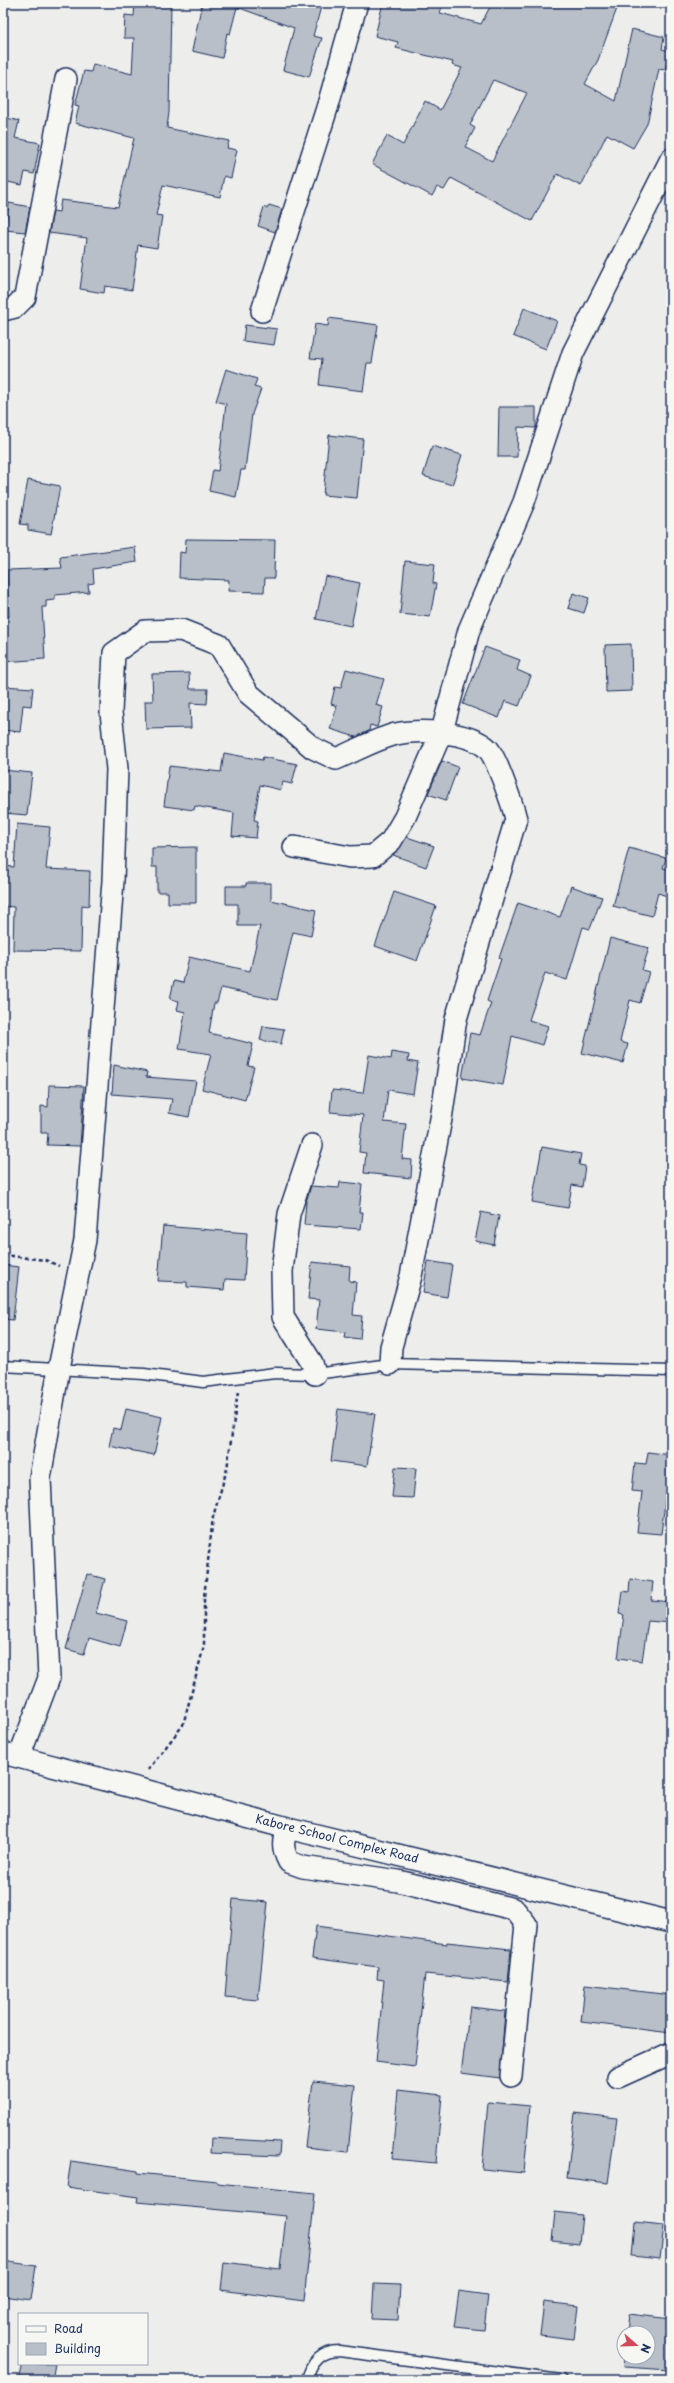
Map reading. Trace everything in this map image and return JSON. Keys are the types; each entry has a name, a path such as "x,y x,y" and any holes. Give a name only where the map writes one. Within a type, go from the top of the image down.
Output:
{"street":[{"path":"262,311 328,105 357,3"},
{"path":"3,310 15,307 25,297 66,79"},
{"path":"294,847 350,857 373,856 391,841 405,817 442,731 469,630 524,502 573,352 671,159"},
{"path":"11,1755 49,1678 40,1478 85,1232 113,881 117,769 111,712 114,653 145,631 181,630 219,645 248,693 313,748 336,758 396,734 442,731 465,738 488,749 512,800 516,819 456,1019 441,1119 410,1276 391,1346 390,1364"},
{"path":"312,1145 289,1214 282,1271 283,1317 312,1362 315,1374"},
{"name":"Kabore School Complex Road","path":"11,1755 288,1828 671,1922"},
{"path":"288,1828 283,1839 284,1851 289,1862 303,1867 398,1881 514,1909 526,1924 511,2076"},
{"path":"618,2077 670,2055"}],"lane":[{"path":"3,1366 59,1368 204,1382 275,1373 315,1374 390,1364 671,1371"},
{"path":"307,2380 318,2358 325,2352 339,2351 561,2380"}],"path":[{"path":"3,1255 45,1260 78,1274"},
{"path":"134,1787 182,1724 204,1646 204,1597 213,1518 227,1469 239,1378"}],"building":[{"path":"135,3 171,3 169,112 167,128 229,141 227,148 237,150 231,178 224,176 220,197 163,185 156,215 162,216 157,248 138,245 132,290 105,286 104,293 80,289 87,238 49,233 53,211 59,212 61,200 118,207 134,138 75,123 79,106 75,105 84,71 91,72 93,64 132,74 134,38 124,38 125,15 134,16"},
{"path":"202,3 322,3 313,36 322,38 309,77 283,70 294,28 237,7 230,34 227,33 222,58 192,51"},
{"path":"383,3 430,3 442,6 440,13 481,24 492,3 619,3 598,60 585,84 616,101 632,29 664,37 662,49 669,51 665,70 659,69 647,124 633,148 607,134 581,186 557,174 532,221 451,178 444,190 437,187 432,196 372,164 387,136 403,145 425,101 440,110 462,68 452,65 453,62 396,48 398,42 375,36","holes":["493,80 527,93 492,161 465,147 475,128 470,125"]},
{"path":"3,117 19,121 15,138 40,143 34,174 25,172 22,185 3,181"},
{"path":"9,203 30,207 25,232 5,230"},
{"path":"269,205 282,209 275,232 258,226 264,207 267,209"},
{"path":"524,308 557,321 546,349 513,336"},
{"path":"329,318 378,325 372,363 367,363 363,391 319,385 322,359 310,358 315,324 328,326"},
{"path":"245,325 277,329 274,345 243,341"},
{"path":"226,369 257,379 254,387 261,389 252,414 245,470 241,470 236,497 209,491 213,470 218,471 226,404 216,401"},
{"path":"499,407 536,407 536,428 518,427 517,457 498,457"},
{"path":"329,435 363,439 357,498 323,495"},
{"path":"432,446 462,455 452,485 423,476"},
{"path":"28,480 60,486 51,534 28,530 28,525 20,524"},
{"path":"186,539 275,540 274,578 265,578 264,592 228,591 229,580 179,578 180,552 185,553"},
{"path":"135,547 137,562 93,569 94,583 88,584 89,592 55,595 55,600 46,601 46,607 42,607 45,659 3,662 3,617 9,617 7,570 62,568 60,557"},
{"path":"405,561 435,564 433,583 436,584 430,617 400,614"},
{"path":"325,576 360,583 351,626 316,619"},
{"path":"573,593 589,598 584,613 568,608"},
{"path":"631,644 632,691 606,692 605,645"},
{"path":"485,647 520,660 517,670 531,676 519,706 505,701 499,718 463,704"},
{"path":"346,669 384,679 376,705 383,707 377,727 370,725 369,731 356,737 330,729 337,706 331,704 335,687 341,688"},
{"path":"189,673 190,689 208,689 207,704 190,703 191,728 146,729 145,701 153,701 152,674"},
{"path":"3,686 33,688 31,706 23,705 20,732 3,730"},
{"path":"224,753 262,760 263,757 297,764 292,784 283,782 281,790 260,785 254,820 258,821 256,838 232,836 234,813 195,806 194,810 164,806 169,766 221,772"},
{"path":"442,761 458,767 446,800 428,794"},
{"path":"3,770 32,773 27,815 3,813"},
{"path":"17,824 50,827 46,869 90,871 89,906 82,905 81,951 13,950 14,907 3,906 3,866 14,867"},
{"path":"407,837 434,846 426,867 393,855"},
{"path":"196,847 196,903 168,903 168,892 157,892 157,867 152,867 152,848"},
{"path":"629,848 666,858 663,868 671,870 667,896 658,893 652,916 613,906"},
{"path":"246,883 271,883 271,900 316,910 311,936 293,932 277,1000 221,988 217,1003 214,1003 209,1033 253,1044 248,1066 254,1067 245,1100 202,1089 211,1054 179,1049 185,1012 177,1010 179,1001 170,999 174,981 183,983 189,957 250,971 260,926 238,926 238,904 226,904 226,886 246,886"},
{"path":"571,886 602,897 590,929 583,927 567,980 545,973 529,1020 548,1026 542,1045 512,1036 503,1085 462,1078 470,1033 480,1035 491,1003 487,1001 501,959 499,958 518,903 560,917"},
{"path":"394,892 436,906 417,961 375,946"},
{"path":"610,938 649,948 642,970 649,972 640,1003 630,1000 620,1042 628,1044 623,1063 582,1053"},
{"path":"263,1026 284,1029 281,1044 260,1040"},
{"path":"392,1052 409,1055 408,1061 418,1063 413,1094 388,1090 384,1122 406,1124 402,1159 412,1160 411,1178 364,1173 366,1153 359,1152 363,1115 330,1112 332,1090 363,1093 369,1055 391,1059"},
{"path":"114,1065 147,1072 146,1077 196,1081 189,1117 169,1113 172,1099 112,1094"},
{"path":"49,1085 84,1086 80,1146 47,1145 48,1133 41,1133 41,1106 48,1107"},
{"path":"542,1147 581,1154 579,1165 585,1166 582,1187 572,1185 568,1208 532,1202"},
{"path":"340,1182 362,1184 359,1212 363,1212 361,1229 304,1225 306,1202 311,1186 339,1188"},
{"path":"481,1212 499,1216 494,1245 475,1241"},
{"path":"163,1226 247,1233 244,1280 225,1279 224,1290 187,1287 187,1282 158,1281"},
{"path":"428,1261 452,1265 447,1297 423,1293"},
{"path":"312,1262 350,1266 349,1281 356,1282 353,1315 362,1316 360,1339 344,1337 345,1332 316,1329 319,1300 308,1299"},
{"path":"3,1265 19,1267 13,1320 3,1319"},
{"path":"126,1409 162,1417 154,1455 109,1446 113,1428 121,1430"},
{"path":"338,1409 375,1414 367,1466 331,1461"},
{"path":"648,1452 671,1455 661,1534 637,1532 642,1492 632,1491 635,1463 646,1464"},
{"path":"395,1467 416,1468 413,1498 392,1497"},
{"path":"87,1574 105,1579 96,1613 127,1621 120,1647 89,1638 84,1654 66,1649"},
{"path":"630,1579 653,1582 651,1600 671,1602 671,1623 648,1621 642,1661 618,1658 624,1615 619,1614 622,1591 629,1592"},
{"path":"233,1899 268,1902 258,2000 225,1997"},
{"path":"316,1926 447,1944 447,1942 511,1949 508,1982 425,1974 415,2067 376,2062 384,1980 377,1979 378,1967 312,1958"},
{"path":"585,1985 671,1995 671,2033 581,2022"},
{"path":"470,2007 505,2011 500,2078 461,2073"},
{"path":"313,2081 355,2085 348,2152 305,2147"},
{"path":"398,2090 442,2095 436,2163 392,2159"},
{"path":"488,2102 530,2106 524,2173 482,2169"},
{"path":"575,2113 617,2118 608,2183 567,2178"},
{"path":"211,2138 280,2142 279,2156 210,2153"},
{"path":"71,2161 138,2171 138,2173 315,2193 304,2301 221,2290 224,2262 280,2269 286,2216 137,2202 138,2197 67,2187"},
{"path":"555,2212 582,2215 579,2244 552,2241"},
{"path":"635,2222 664,2225 660,2259 632,2256"},
{"path":"3,2261 36,2266 31,2300 3,2296"},
{"path":"374,2284 400,2285 398,2320 372,2319"},
{"path":"459,2291 488,2295 484,2330 454,2327"},
{"path":"544,2302 578,2306 574,2339 540,2335"},
{"path":"629,2314 671,2319 671,2370 623,2367 623,2365 656,2365 656,2325 628,2325"},
{"path":"23,2365 55,2365 52,2380 19,2380"}]}
